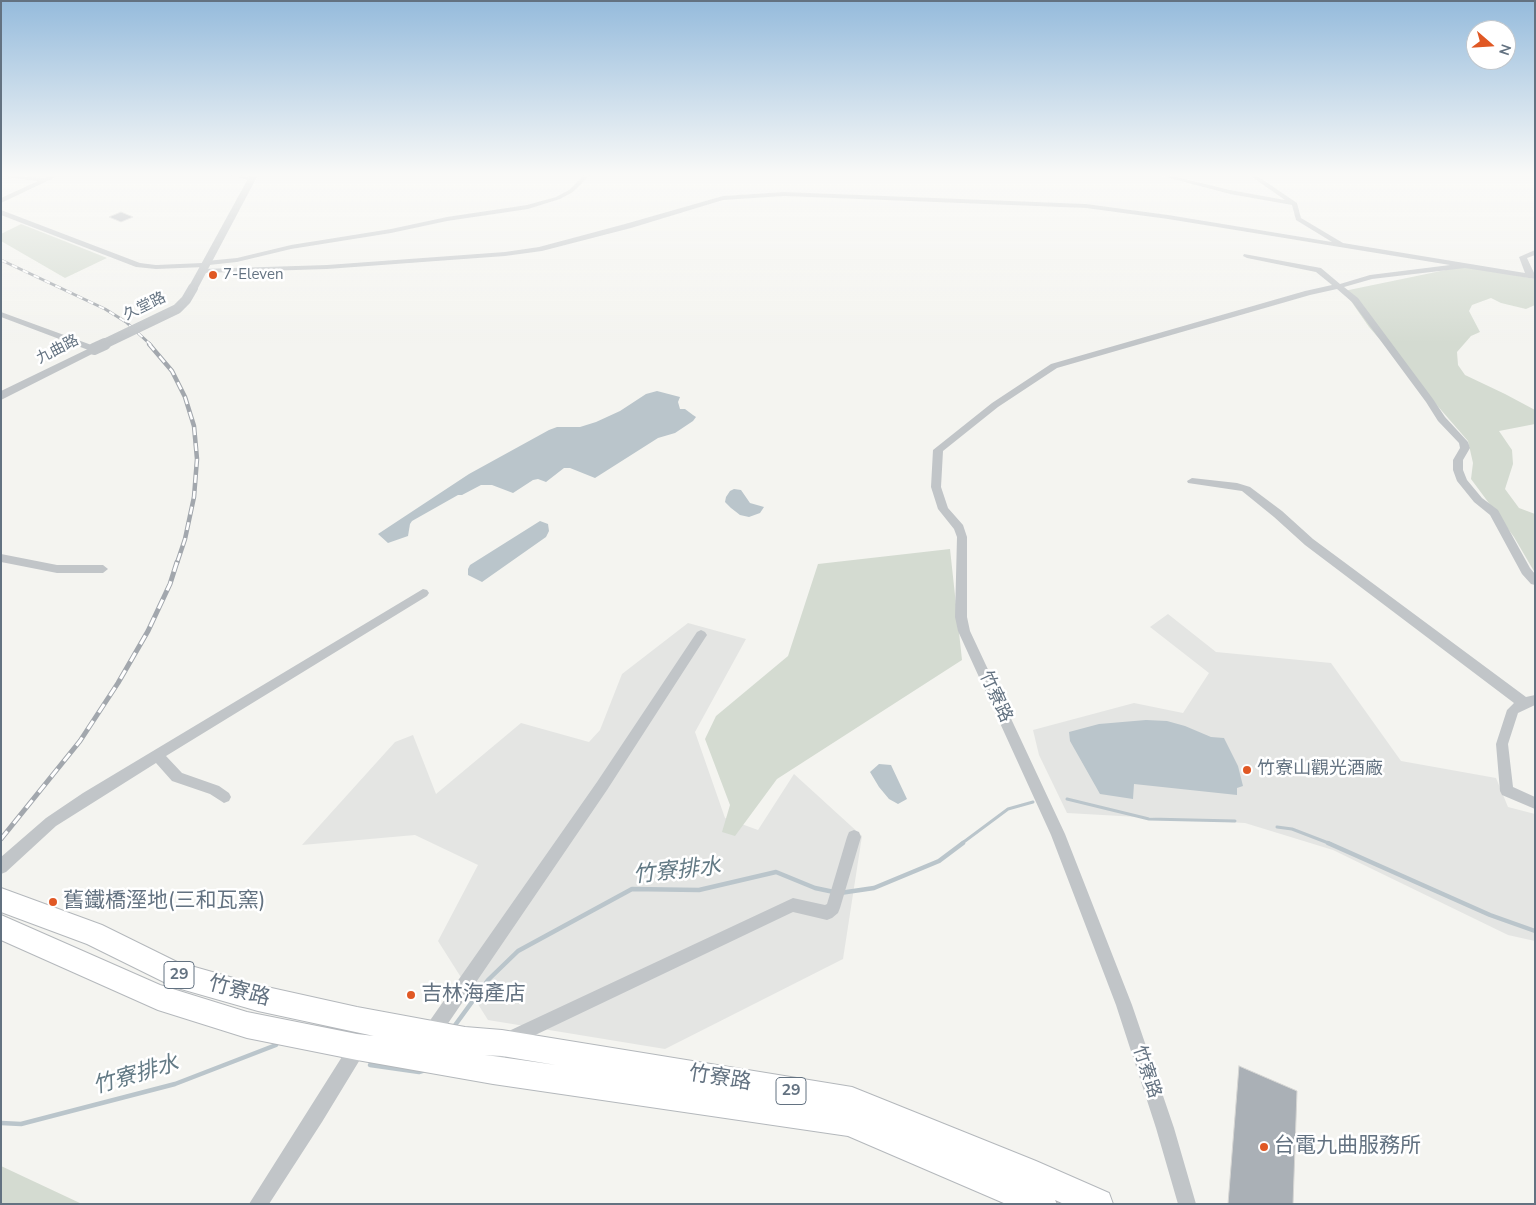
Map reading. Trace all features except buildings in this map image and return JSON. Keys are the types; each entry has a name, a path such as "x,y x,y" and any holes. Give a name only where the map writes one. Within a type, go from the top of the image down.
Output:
{"main road":[{"name":"竹寮路","path":"1,900 93,934 174,974 258,998 368,1022 428,1046"},
{"name":"竹寮路","path":"1,927 158,997 247,1025 357,1047 428,1046"},
{"name":"竹寮路","path":"459,1051 502,1043 852,1101 1026,1171 1098,1204"},
{"name":"29","path":"428,1046 459,1051"},
{"name":"竹寮路","path":"459,1051 493,1070 849,1122 1042,1204"}],"street":[{"path":"51,231 139,265 156,267 326,267 505,254 539,249 608,231"},
{"name":"久堂路","path":"94,349 177,309 186,300 193,288 222,231"},
{"path":"204,266 291,247 390,231"},
{"path":"1255,231 1532,276"},
{"path":"1319,231 1347,247"},
{"path":"1532,276 1524,257 1535,252"},
{"path":"1247,256 1318,270 1355,300 1430,401 1441,419 1463,442 1465,448 1458,460 1458,470 1462,482 1478,500 1494,513 1526,571 1535,581"},
{"path":"1339,286 1362,281 1370,277 1463,266"},
{"name":"竹寮路","path":"1186,1204 1165,1128 1124,1005 1058,834 964,631 961,618 962,537 959,528 944,509 936,487 938,450 995,405 1054,366 1308,293 1339,286"},
{"name":"九曲路","path":"1,314 94,349"},
{"name":"九曲路","path":"1,396 94,349"},
{"path":"1192,480 1246,489 1309,542 1529,701 1513,710 1502,744 1507,791 1535,803"},
{"path":"1,558 18,560 57,570 103,569"},
{"path":"1,867 51,822 88,797 423,593"},
{"path":"428,1046 702,635"},
{"path":"157,755 177,777 214,790 224,797"},
{"path":"493,1070 502,1043 793,905 827,913 833,908 854,837"},
{"path":"258,1204 316,1116 357,1047 368,1022"}],"shaded area":[{"path":"7,231 39,231 107,258 65,278 1,241 1,234"},
{"path":"1465,266 1535,279 1535,305 1526,309 1501,303 1491,298 1472,305 1469,311 1480,332 1471,336 1457,352 1458,365 1465,375 1535,410 1535,424 1499,431 1512,450 1513,464 1505,489 1519,508 1535,514 1535,573 1514,537 1471,479 1473,463 1468,441 1369,327 1344,291"},
{"path":"657,391 680,397 678,402 680,409 685,409 696,417 675,433 658,438 595,478 570,468 564,468 546,482 538,479 533,480 513,493 492,485 481,485 462,495 458,495 412,521 408,536 388,543 378,534 469,474 549,430 557,427 580,427 596,422 620,411 646,394"},
{"path":"734,489 741,490 750,503 764,507 760,513 749,517 740,515 731,508 725,502 730,491"},
{"path":"540,521 548,524 549,531 546,537 482,582 468,575 470,565"},
{"path":"950,549 962,660 777,779 735,836 722,832 730,805 705,739 716,716 788,656 818,564"},
{"name":"竹寮山觀光酒廠","path":"1168,614 1216,652 1331,663 1401,761 1496,778 1508,807 1535,814 1535,941 1508,935 1333,850 1245,823 1067,813 1039,755 1033,730 1134,703 1183,713 1209,673 1150,627"},
{"path":"688,623 746,639 695,732 725,818 758,830 794,774 862,836 843,959 665,1049 488,1020 438,941 478,865 415,835 302,845 395,742 413,735 436,794 521,723 589,742 600,730 622,674"},
{"path":"1146,720 1167,721 1211,737 1224,738 1238,766 1243,786 1237,788 1237,795 1134,784 1133,799 1100,794 1070,741 1069,732 1099,724"},
{"path":"879,764 891,765 907,799 898,804 889,799 879,787 870,772"},
{"path":"1,1166 82,1204 1,1204"}],"waterway":[{"path":"1067,799 1149,819 1235,821"},
{"name":"竹寮排水","path":"961,844 1008,809 1033,802"},
{"path":"1277,827 1292,829 1331,844"},
{"name":"竹寮排水","path":"840,893 874,888 939,861 963,843"},
{"path":"1328,843 1490,915 1535,931"},
{"name":"竹寮排水","path":"453,1028 488,980 518,951 632,889 699,890 776,872 815,888 834,892"},
{"name":"竹寮排水","path":"1,1123 21,1124 175,1084 276,1045"},
{"name":"竹寮排水","path":"370,1065 419,1072 425,1070"}],"railway":[{"path":"1,260 105,309 126,322 151,345"},
{"path":"149,344 172,371 185,397 194,426 197,459 194,497 185,539 177,563"},
{"path":"1,839 80,741 118,683 148,631 170,584 177,562"}],"place":[{"name":"7-Eleven","path":"213,275"},
{"name":"竹寮山觀光酒廠","path":"1247,770"},
{"name":"舊鐵橋溼地(三和瓦窯)","path":"53,902"},
{"name":"吉林海產店","path":"411,995"},
{"name":"台電九曲服務所","path":"1264,1147"}]}
